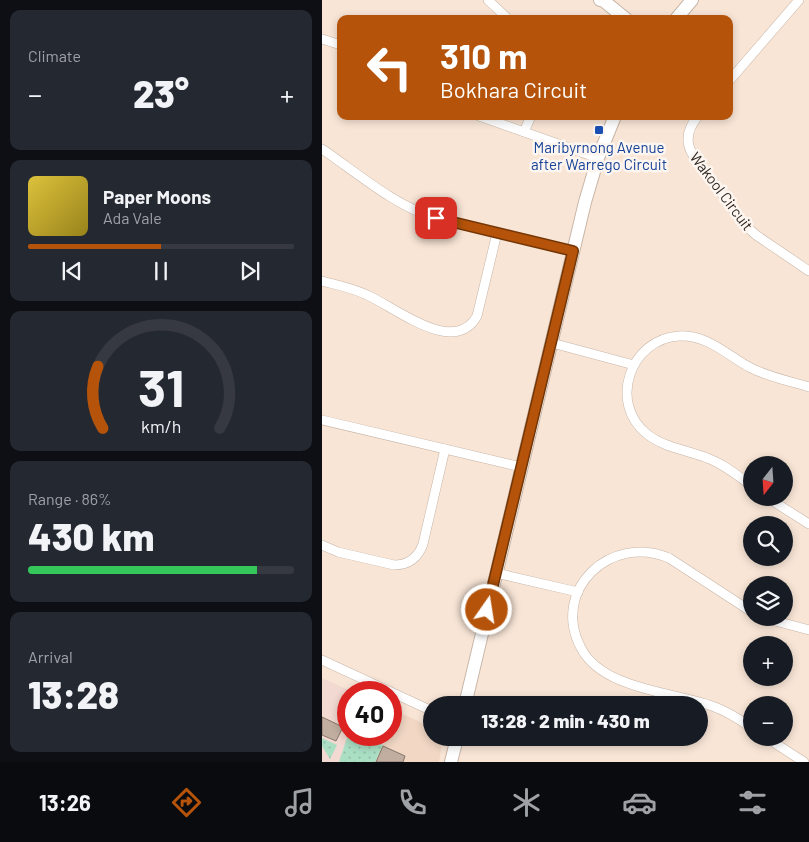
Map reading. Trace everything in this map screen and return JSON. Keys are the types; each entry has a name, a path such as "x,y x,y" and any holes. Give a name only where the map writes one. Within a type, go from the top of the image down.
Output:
{"street":[{"path":"488,0 504,15"},
{"path":"610,15 602,6 600,0 604,1 621,15"},
{"path":"679,15 692,0"},
{"path":"733,77 799,0"},
{"path":"322,39 337,44"},
{"path":"490,120 598,158"},
{"path":"524,132 529,120"},
{"path":"467,696 589,187 613,120"},
{"name":"Wakool Circuit","path":"695,120 688,133 688,142 693,155 744,224 756,235 808,271"},
{"path":"322,149 417,212 573,251"},
{"path":"322,281 368,296 423,325 446,332 460,331 472,324 477,316 497,233"},
{"path":"743,480 713,460 659,442 642,430 631,412 627,398 628,378 634,365 647,349 658,341 671,337 685,336 705,341 759,372 808,387"},
{"path":"552,343 634,365"},
{"path":"322,420 522,467"},
{"path":"322,545 338,552 389,564 399,565 412,560 419,553 423,544 445,449"},
{"path":"780,506 808,524"},
{"path":"743,606 669,558 647,552 624,553 602,562 586,579 578,592 573,614 576,636 586,656 602,672 622,681 714,706 730,713 743,722"},
{"path":"496,573 578,592"},
{"path":"793,626 808,630"},
{"path":"322,660 423,707"},
{"path":"451,762 455,746"},
{"path":"779,746 804,762"}],"shaded area":[{"path":"322,678 337,685 337,746 344,746 339,762 322,762"},
{"path":"402,714 423,723 423,746 442,746 439,762 375,762 383,746 402,746"}],"green space":[{"path":"322,738 337,745 330,759 322,746"},
{"path":"344,746 383,746 375,762 339,762"}],"building":[{"path":"322,717 337,724 336,741 322,735"},
{"path":"383,746 405,756 403,762 376,762"}],"place":[{"name":"Maribyrnong Avenue after Warrego Circuit","path":"599,130"}],"route":[{"path":"436,218 573,251 487,610"}]}
